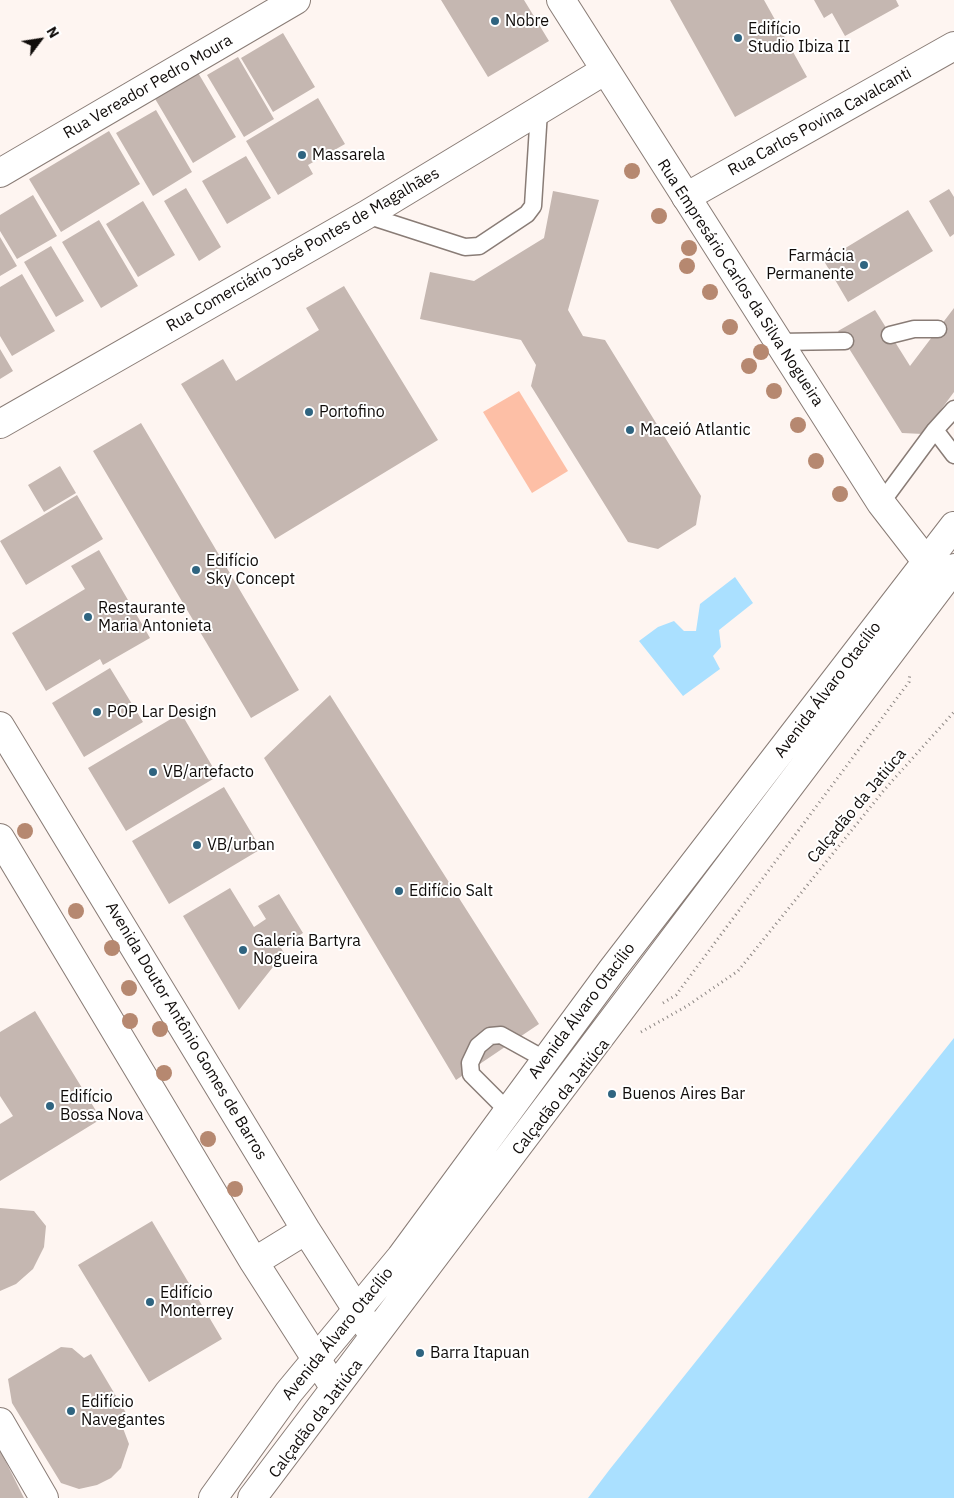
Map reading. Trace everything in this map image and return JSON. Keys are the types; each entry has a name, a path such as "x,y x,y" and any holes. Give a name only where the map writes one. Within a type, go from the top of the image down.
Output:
{"main road":[{"name":"Rua Vereador Pedro Moura","path":"0,173 296,0"},
{"name":"Rua Empresário Carlos da Silva Nogueira","path":"561,0 604,71 881,503 926,561"},
{"name":"Rua Carlos Povina Cavalcanti","path":"686,197 954,46"},
{"name":"Rua Comerciário José Pontes de Magalhães","path":"0,424 366,215 604,71"},
{"name":"Avenida Álvaro Otacílio","path":"213,1498 289,1392 401,1257 546,1060 954,526"},
{"name":"Avenida Álvaro Otacílio","path":"252,1498 373,1335 643,982 954,568"},
{"name":"Avenida Doutor Antônio Gomes de Barros","path":"0,726 306,1230 373,1335"},
{"path":"0,838 254,1262 334,1388"},
{"path":"254,1262 306,1230"},
{"path":"0,1422 44,1498"}],"lane":[{"path":"366,215 465,247 479,246 527,214 533,206 539,111"},
{"path":"890,335 914,329 938,329"},
{"path":"778,342 845,341"},
{"path":"881,503 935,430 954,409"},
{"path":"935,430 954,455"},
{"path":"508,1112 471,1074 470,1063 478,1046 490,1036 500,1035 546,1060"}],"path":[{"name":"Calçadão da Jatiúca","path":"639,1033 687,1006 738,971 884,790 954,712"}],"shaded area":[{"path":"519,391 568,471 532,493 483,412"}],"water":[{"path":"735,577 753,603 719,630 721,647 713,656 720,669 683,696 639,641 658,627 674,621 684,631 696,631 700,604"},
{"path":"954,1038 954,1498 588,1498 610,1469"}],"building":[{"name":"Nobre","path":"441,0 524,0 549,41 488,77"},
{"name":"Edifício Studio Ibiza II","path":"670,0 764,0 807,77 735,117"},
{"path":"814,0 896,0 899,6 845,36 832,13 824,18"},
{"path":"283,33 315,87 273,112 241,58"},
{"path":"238,57 274,119 244,137 207,75"},
{"path":"197,71 236,137 193,163 154,97"},
{"path":"318,98 345,144 308,165 313,174 278,195 246,141"},
{"path":"156,110 192,172 153,196 116,133"},
{"path":"109,131 140,184 61,232 29,179"},
{"path":"246,156 271,198 227,224 202,181"},
{"path":"186,188 221,247 199,261 164,201"},
{"path":"949,189 954,197 954,234 950,237 929,201"},
{"path":"553,191 599,200 568,310 583,336 605,340 701,496 696,525 658,549 628,542 531,386 536,365 521,340 420,319 430,272 474,281 544,238"},
{"path":"33,195 57,236 17,259 0,231 0,215"},
{"path":"143,201 175,255 138,277 106,224"},
{"name":"Farmácia Permanente","path":"908,210 933,251 848,302 824,261"},
{"path":"99,220 138,286 101,308 62,242"},
{"path":"0,237 17,266 0,276"},
{"path":"51,246 84,301 56,317 24,262"},
{"path":"22,274 55,331 12,356 0,336 0,287"},
{"name":"Portofino","path":"344,286 438,440 275,539 181,384 223,359 236,381 319,330 306,308"},
{"path":"954,308 954,392 923,434 902,433 838,331 875,310 910,366"},
{"path":"0,349 13,371 0,379"},
{"name":"Edifício Sky Concept","path":"141,423 299,690 251,718 93,451"},
{"path":"60,466 76,493 44,512 28,485"},
{"path":"77,495 103,539 26,585 0,541"},
{"name":"Restaurante Maria Antonieta","path":"99,550 150,638 103,665 100,659 46,691 12,633 85,589 71,566"},
{"name":"POP Lar Design","path":"110,668 143,722 84,757 52,703"},
{"name":"Edifício Salt","path":"330,695 539,1024 456,1080 264,758"},
{"name":"VB/artefacto","path":"181,713 218,776 126,831 88,768"},
{"name":"VB/urban","path":"224,787 261,849 169,904 132,841"},
{"name":"Galeria Bartyra Nogueira","path":"230,888 254,927 266,919 258,906 279,894 303,933 282,946 277,937 275,938 284,953 239,1010 183,916"},
{"name":"Edifício Bossa Nova","path":"35,1011 101,1119 0,1181 0,1124 13,1116 0,1096 0,1032"},
{"path":"0,1208 34,1211 46,1226 44,1247 33,1269 16,1284 0,1291"},
{"name":"Edifício Monterrey","path":"152,1221 222,1339 149,1382 78,1265"},
{"name":"Edifício Navegantes","path":"61,1347 72,1348 84,1358 91,1354 129,1418 121,1423 129,1444 121,1468 111,1478 97,1485 79,1489 61,1483 12,1403 8,1379"},
{"path":"0,1450 24,1498 0,1498"}],"place":[{"name":"Nobre","path":"495,21"},
{"name":"Edifício Studio Ibiza II","path":"738,38"},
{"name":"Massarela","path":"302,155"},
{"name":"Farmácia Permanente","path":"864,265"},
{"name":"Portofino","path":"309,412"},
{"name":"Maceió Atlantic","path":"630,430"},
{"name":"Edifício Sky Concept","path":"196,570"},
{"name":"Restaurante Maria Antonieta","path":"88,617"},
{"name":"POP Lar Design","path":"97,712"},
{"name":"VB/artefacto","path":"153,772"},
{"name":"VB/urban","path":"197,845"},
{"name":"Edifício Salt","path":"399,891"},
{"name":"Galeria Bartyra Nogueira","path":"243,950"},
{"name":"Buenos Aires Bar","path":"612,1094"},
{"name":"Edifício Bossa Nova","path":"50,1106"},
{"name":"Edifício Monterrey","path":"150,1302"},
{"name":"Barra Itapuan","path":"420,1353"},
{"name":"Edifício Navegantes","path":"71,1411"}]}
